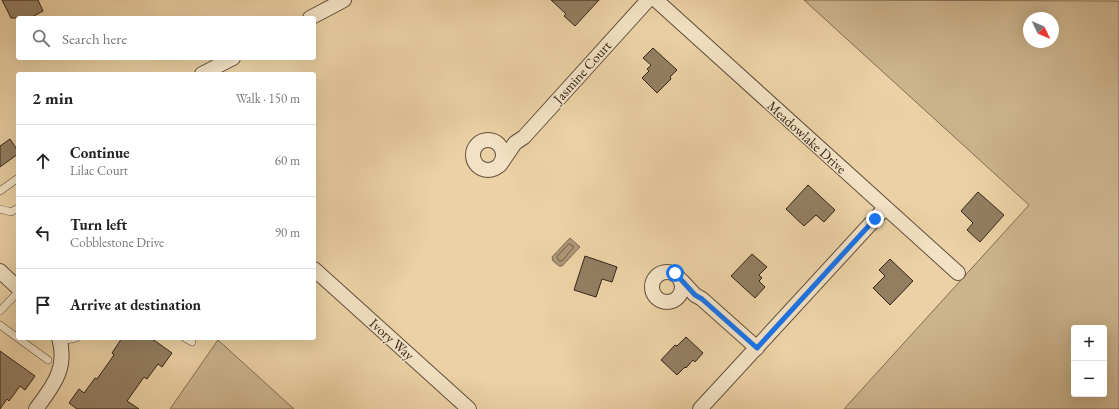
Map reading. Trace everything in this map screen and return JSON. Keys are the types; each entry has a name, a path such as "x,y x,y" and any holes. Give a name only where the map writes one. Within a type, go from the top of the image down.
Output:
{"street":[{"path":"314,16 344,0"},
{"name":"Jasmine Court","path":"500,165 515,143 524,137 648,0"},
{"name":"Meadowlake Drive","path":"656,0 958,273"},
{"path":"206,72 229,60"},
{"path":"496,142 502,150 503,155 500,165 486,171 476,166 472,158 474,148 477,144 486,140 515,143"},
{"path":"700,409 885,208"},
{"path":"0,271 16,286"},
{"name":"Ivory Way","path":"316,271 469,409"},
{"path":"695,295 666,302 661,301 654,294 652,285 656,276 665,272 675,273 695,295 702,299 757,348"},
{"path":"676,300 682,291 682,281"},
{"path":"40,408 53,386 61,366 62,356 59,340"}],"lane":[{"path":"0,191 16,179"},
{"path":"0,209 11,212 16,209"},
{"path":"0,311 16,294"},
{"path":"0,325 16,337"},
{"path":"21,340 48,360"}],"shaded area":[{"path":"804,0 1119,1 1119,409 844,409 1029,205"},
{"path":"218,340 294,409 170,409"}],"water":[{"path":"570,238 580,247 562,266 559,266 553,261 552,257"}],"building":[{"path":"2,0 38,0 43,11 34,16 16,16 16,18 11,18"},
{"path":"551,0 599,0 575,26 564,16 566,14"},
{"path":"653,48 677,70 670,77 671,79 657,93 642,78 649,71 647,69 651,65 643,58"},
{"path":"10,139 16,148 16,155 0,167 0,146"},
{"path":"808,185 835,210 824,222 816,215 804,226 786,209"},
{"path":"978,192 1004,215 980,242 967,230 973,223 961,211"},
{"path":"752,254 767,267 759,275 762,278 759,281 765,287 755,298 731,276"},
{"path":"585,256 617,267 612,282 602,279 596,297 574,290"},
{"path":"890,259 913,281 890,305 873,288 885,276 879,270"},
{"path":"686,337 703,353 695,362 693,360 677,375 661,360 675,345 677,346"},
{"path":"121,340 154,340 172,353 162,367 158,364 147,379 144,377 127,401 139,409 77,409 69,403 79,389 84,393 95,378 97,379 114,355 112,353"},
{"path":"0,351 35,376 25,390 20,386 9,401 7,399 0,409"}],"route":[{"path":"675,273 695,295 702,299 757,348 875,219"}]}
